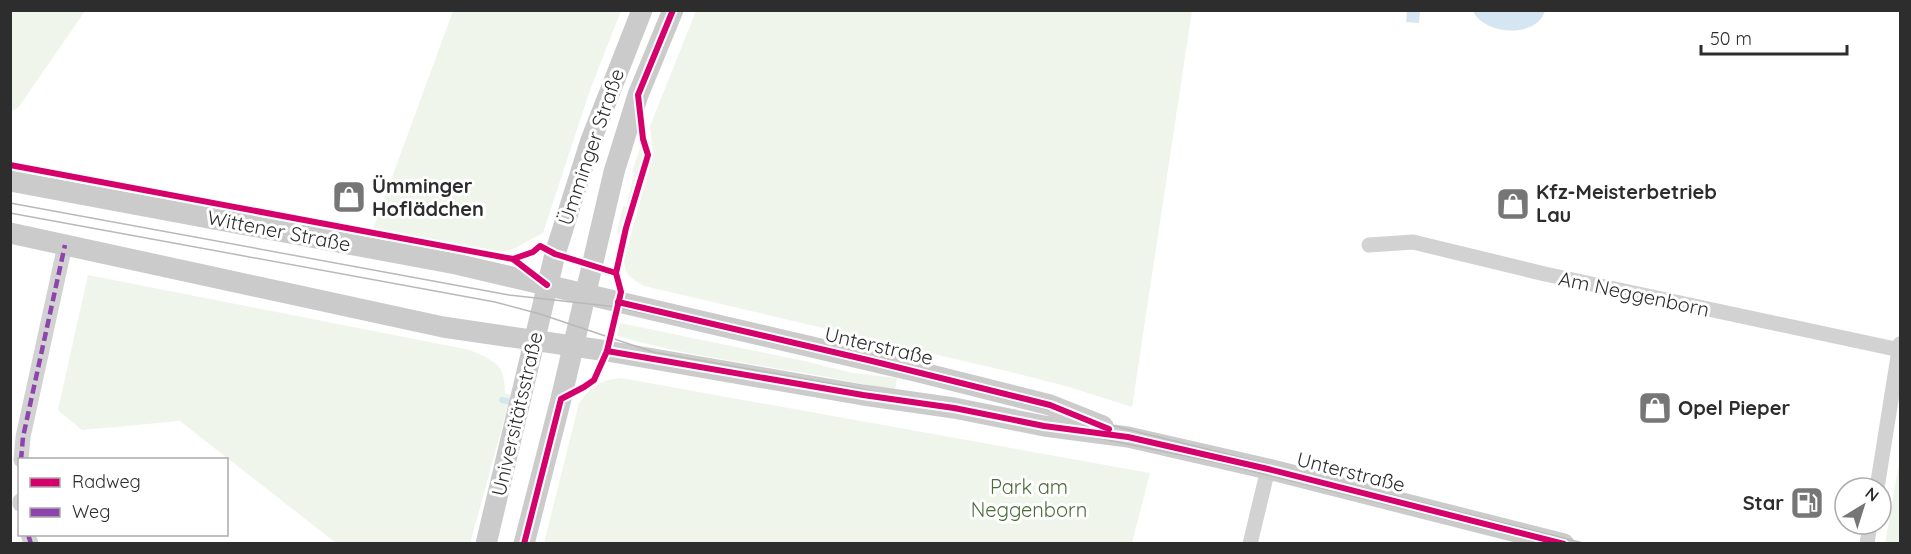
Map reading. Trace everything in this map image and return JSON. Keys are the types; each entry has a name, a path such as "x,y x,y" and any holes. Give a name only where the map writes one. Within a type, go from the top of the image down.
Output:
{"main road":[{"name":"Ümminger Straße","path":"547,285 591,140 642,10"},
{"name":"Ümminger Straße","path":"573,346 614,172 638,95 673,10"},
{"name":"Wittener Straße","path":"10,182 456,264 584,294"},
{"path":"10,233 443,327 534,341"},
{"name":"Universitätsstraße","path":"486,543 547,285"},
{"name":"Unterstraße","path":"584,294 1050,405 1128,437"},
{"name":"Unterstraße","path":"534,341 954,408 1044,426 1128,437 1268,469 1564,543"},
{"name":"Universitätsstraße","path":"524,543 573,346"}],"street":[{"name":"Am Neggenborn","path":"1369,245 1413,242 1545,274 1900,347 1879,476"},
{"path":"21,458 23,437 65,245"},
{"name":"Unterstraße","path":"1250,543 1268,469"}],"green space":[{"path":"10,11 85,11 18,108 11,111"},
{"path":"453,11 621,11 590,90 543,233 500,253 373,229"},
{"path":"696,11 1192,11 1132,407 1011,372 644,286 632,278 625,269 624,260 653,154 650,126"},
{"path":"641,145 645,149 622,234 619,235 617,233 623,206 626,207 634,173 632,172"},
{"path":"88,275 470,350 492,361 501,369 505,393 511,395 470,544 336,543 180,421 82,430 58,410"},
{"path":"620,323 853,373 897,378 895,390 664,348 617,336"},
{"name":"Park am Neggenborn","path":"621,378 1150,473 1132,543 544,543 579,403 597,385"},
{"path":"1900,458 1900,543 1885,543 1886,536 1893,536 1893,498"}],"water":[{"path":"1407,11 1420,11 1419,23 1406,22"},
{"path":"1473,11 1545,11 1540,20 1532,26 1521,30 1510,30 1488,25"}],"waterway":[{"path":"502,400 517,403"}],"tram line":[{"path":"10,203 509,295 617,307 854,361 1587,544"},
{"path":"10,213 495,302 540,314 653,352 856,388 1220,463 1546,544"}],"marked path":[{"path":"21,458 23,437 65,245"},
{"path":"29,536 31,544"}],"cycle path":[{"path":"524,544 561,399 594,380 607,351 621,292 616,273 626,228 648,155 643,139 638,95 673,10"},
{"path":"10,165 513,259 547,285"},
{"path":"513,259 533,252 540,246 555,254 616,273"},
{"path":"618,302 1050,405 1109,429"},
{"path":"607,351 863,395 954,408 1044,426 1128,437 1268,469 1564,544"}],"place":[{"name":"Ümminger Hoflädchen","path":"349,197"},
{"name":"Kfz-Meisterbetrieb Lau","path":"1513,204"},
{"name":"Opel Pieper","path":"1655,408"},
{"name":"Star","path":"1807,503"}]}
